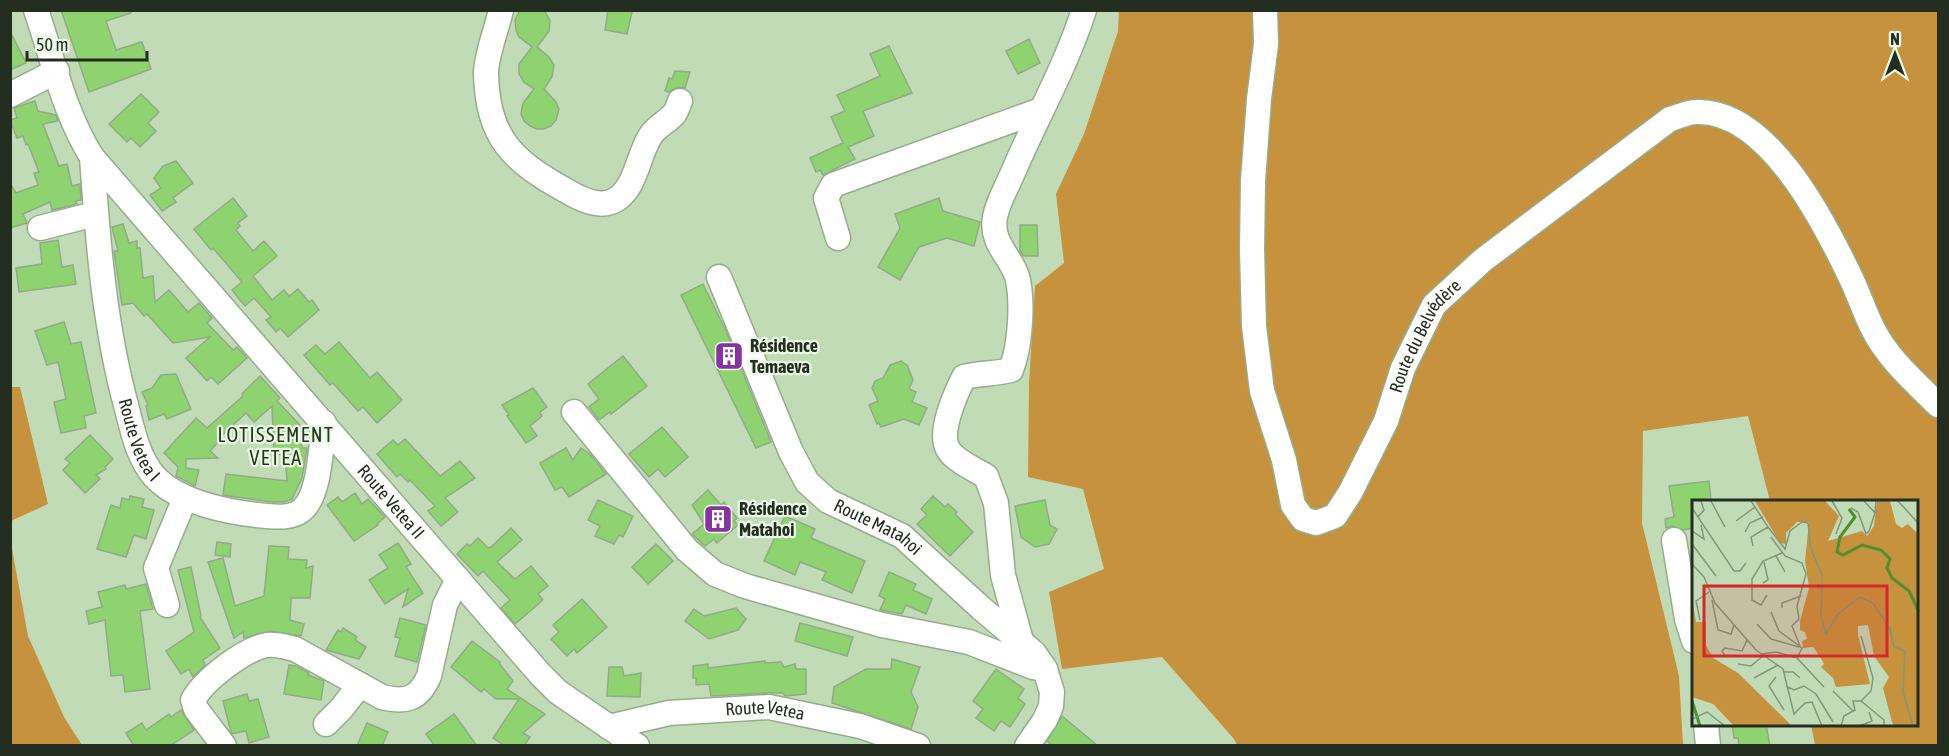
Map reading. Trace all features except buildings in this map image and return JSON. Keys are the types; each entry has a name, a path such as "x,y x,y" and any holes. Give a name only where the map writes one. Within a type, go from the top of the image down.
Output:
{"street":[{"path":"36,10 82,141 92,156"},
{"path":"501,10 486,72 494,123 513,155 529,169 578,197 594,203 608,204 621,196 629,184 652,133 662,122 675,114 680,101"},
{"path":"1021,641 1003,575 996,503 986,476 963,464 948,449 945,432 956,394 964,377 1011,370 1017,354 1018,278 994,233 995,216 1076,37 1084,10"},
{"name":"Route du Belvédère","path":"1265,10 1266,44 1253,181 1254,326 1262,391 1284,460 1293,505 1303,519 1316,523 1335,516 1350,493 1386,421 1403,368 1434,305 1483,260 1670,119 1695,111 1723,115 1744,125 1779,158 1828,231 1874,330 1900,367 1938,405"},
{"path":"10,95 57,71"},
{"path":"838,238 826,198 833,184 1041,110"},
{"name":"Route Vetea I","path":"92,156 95,214 109,329 119,381 143,460 155,477 185,498 264,516 284,517 296,514 304,509 314,488 324,423"},
{"name":"Route Vetea II","path":"92,156 540,674 558,692 637,746"},
{"path":"40,228 95,214"},
{"name":"Route Matahoi","path":"720,277 791,452 807,482 828,501 902,536 1034,653 1045,669 1052,692 1051,706 1046,720 1027,746"},
{"path":"574,412 687,550 715,573 745,586 872,622 969,642 1045,669"},
{"path":"167,605 156,568 185,498"},
{"path":"1674,540 1692,634"},
{"path":"224,746 196,709 193,700 199,689 231,663 253,650 268,645 295,649 382,697 398,701 408,699 424,687 429,676 445,604 458,579"},
{"path":"326,724 342,709 360,685"},
{"name":"Route Vetea","path":"609,727 669,713 769,707 860,726 918,746"},
{"path":"1706,726 1708,746"}],"shaded area":[{"path":"1119,11 1938,11 1938,745 1815,745 1811,726 1919,726 1919,500 1770,500 1748,416 1643,431 1642,523 1679,676 1683,745 1237,745 1162,657 1062,669 1049,592 1104,569 1083,489 1028,477 1029,383 1035,286 1064,263 1056,194 1084,134 1118,31"},
{"path":"11,387 20,387 48,504 11,521"},
{"path":"10,538 28,636 64,717 82,745 11,745"}],"place":[{"name":"Résidence Temaeva","path":"729,356"},
{"name":"Résidence Matahoi","path":"718,519"}],"district":[{"name":"LOTISSEMENT VETEA","path":"276,446"}]}
